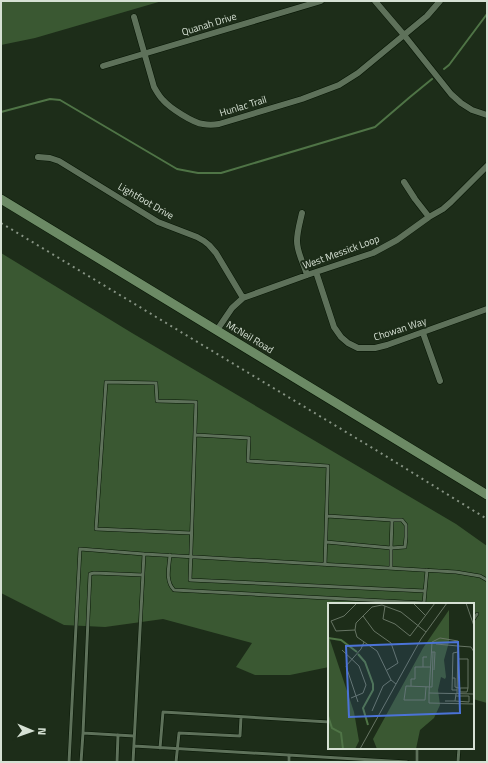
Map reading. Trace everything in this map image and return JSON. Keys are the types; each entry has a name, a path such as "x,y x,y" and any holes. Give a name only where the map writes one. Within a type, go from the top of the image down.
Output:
{"main road":[{"name":"McNeil Road","path":"1,199 487,495"}],"street":[{"name":"Quanah Drive","path":"103,66 321,1"},
{"path":"375,1 451,94 472,110 487,115"},
{"name":"Hunlac Trail","path":"134,17 154,87 162,100 195,122 210,125 218,124 302,99 339,85 358,73 427,16 440,1"},
{"name":"Lightfoot Drive","path":"38,158 50,158 59,161 158,222 204,241 216,253 243,298"},
{"name":"West Messick Loop","path":"217,330 232,308 243,298 373,253 397,240 428,217 443,209 487,166"},
{"path":"404,182 428,217"},
{"path":"302,213 297,243 307,275"},
{"name":"Chowan Way","path":"316,272 334,327 348,343 358,348 387,346 487,309"},
{"path":"423,333 440,381"}],"lane":[{"path":"191,533 96,529 106,382 156,383 157,401 196,402 190,580 425,591"},
{"path":"196,435 249,438 248,461 328,466 325,565"},
{"path":"326,542 391,548 405,547 406,537 406,525 402,520 327,516"},
{"path":"391,568 392,520"},
{"path":"69,762 80,549 456,572 480,576 487,580"},
{"path":"133,762 144,554"},
{"path":"170,555 168,577 170,586 174,590 424,603 427,570"},
{"path":"81,762 90,574 94,572 143,575"},
{"path":"474,618 476,614"},
{"path":"160,748 163,712 328,722"},
{"path":"176,762 179,733 240,736 241,717"},
{"path":"83,733 134,736"},
{"path":"117,762 118,735"},
{"path":"134,746 408,762"},
{"path":"417,749 417,762"},
{"path":"458,762 459,749"},
{"path":"289,755 289,762"}],"green space":[{"path":"1,1 162,1 35,38 1,45"},
{"path":"1,253 132,333 456,524 487,546 487,703 474,699 474,603 328,603 328,667 290,675 255,675 236,667 252,643 163,619 105,627 64,625 1,593"}],"waterway":[{"path":"444,69 449,65 487,14"},
{"path":"1,112 50,99 60,100 177,169 198,173 221,173 375,127 432,79"}],"railway":[{"path":"1,223 487,519"}]}
